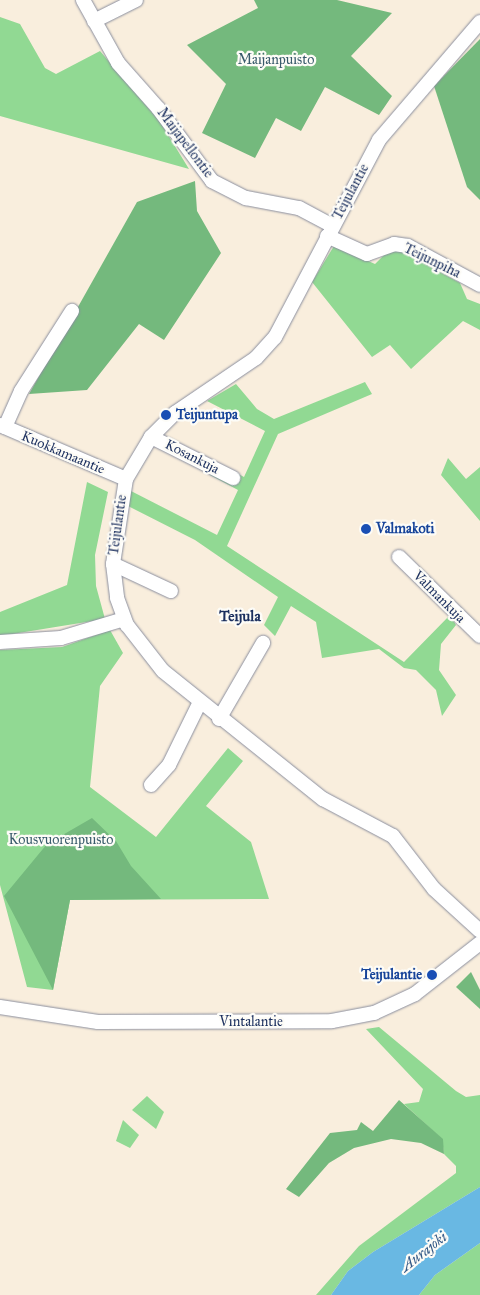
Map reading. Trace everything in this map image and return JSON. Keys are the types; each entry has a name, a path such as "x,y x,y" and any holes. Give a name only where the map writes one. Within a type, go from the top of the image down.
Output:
{"street":[{"name":"Maijapellontie","path":"83,0 118,63 158,108 212,181 246,198 299,208 330,231"},
{"path":"94,21 136,0"},
{"name":"Teijulantie","path":"480,22 393,119 266,347 244,368 175,413 151,436 126,479 113,564 119,621 144,651 219,718 323,799 393,836 434,889 480,931"},
{"name":"Teijunpiha","path":"330,231 368,254 394,244 408,246 480,286"},
{"path":"2,426 21,391 72,311"},
{"name":"Kuokkamaantie","path":"2,426 126,479"},
{"name":"Kosankuja","path":"151,436 233,478"},
{"name":"Valmankuja","path":"399,557 480,636"},
{"path":"113,564 171,591"},
{"path":"0,642 61,638 119,621"},
{"path":"219,718 263,643"},
{"path":"151,785 169,765 200,702"},
{"name":"Vintalantie","path":"0,1007 98,1022 332,1021 374,1013 415,994 480,943"}],"green space":[{"name":"Maijanpuisto","path":"254,0 337,0 392,13 351,56 392,96 379,115 325,87 301,131 276,118 255,158 202,133 226,84 187,45 258,8"},
{"path":"0,17 20,24 45,68 56,74 100,51 160,122 189,169 0,116"},
{"path":"480,39 480,200 467,187 434,86"},
{"path":"195,181 197,211 221,253 164,340 139,324 87,390 29,394 137,202"},
{"path":"334,246 375,264 389,250 401,250 460,283 467,299 480,304 480,330 463,321 411,369 390,345 372,357 312,282"},
{"path":"365,382 372,394 278,434 227,546 404,662 450,615 456,625 441,644 439,670 456,695 442,716 436,690 416,670 404,668 379,649 322,658 316,622 291,606 275,636 264,625 278,597 195,540 128,506 131,491 217,535 238,490 210,475 216,462 244,477 265,431 207,401 236,384 257,409 274,419"},
{"path":"448,458 466,479 480,467 480,521 441,475"},
{"path":"87,482 108,492 95,555 96,586 105,619 0,636 0,612 67,585"},
{"name":"Kousvuorenpuisto","path":"110,630 123,653 100,686 90,787 156,837 228,748 243,761 206,806 251,842 269,899 70,900 53,990 27,987 0,885 0,650 62,647"},
{"path":"92,818 116,841 131,866 161,899 70,900 53,990 4,896 47,844"},
{"path":"471,972 480,990 480,1009 456,987"},
{"path":"379,1027 456,1091 466,1097 480,1095 480,1187 373,1252 348,1271 331,1295 316,1295 359,1246 456,1173 456,1166 444,1154 442,1139 404,1104 419,1102 423,1089 366,1029"},
{"path":"147,1096 164,1112 156,1129 132,1110"},
{"path":"399,1100 443,1139 444,1154 421,1143 391,1139 354,1148 329,1163 299,1197 286,1189 330,1133 357,1130 361,1122 373,1131"},
{"path":"123,1120 139,1135 130,1148 116,1141"},
{"path":"480,1243 480,1295 419,1295 435,1275"}],"water":[{"name":"Aurajoki","path":"480,1187 480,1243 435,1275 419,1295 331,1295 348,1271 373,1252"}],"place":[{"name":"Teijuntupa","path":"166,415"},
{"name":"Valmakoti","path":"366,529"},
{"name":"Teijulantie","path":"432,975"}],"district":[{"name":"Teijula","path":"240,617"}]}
